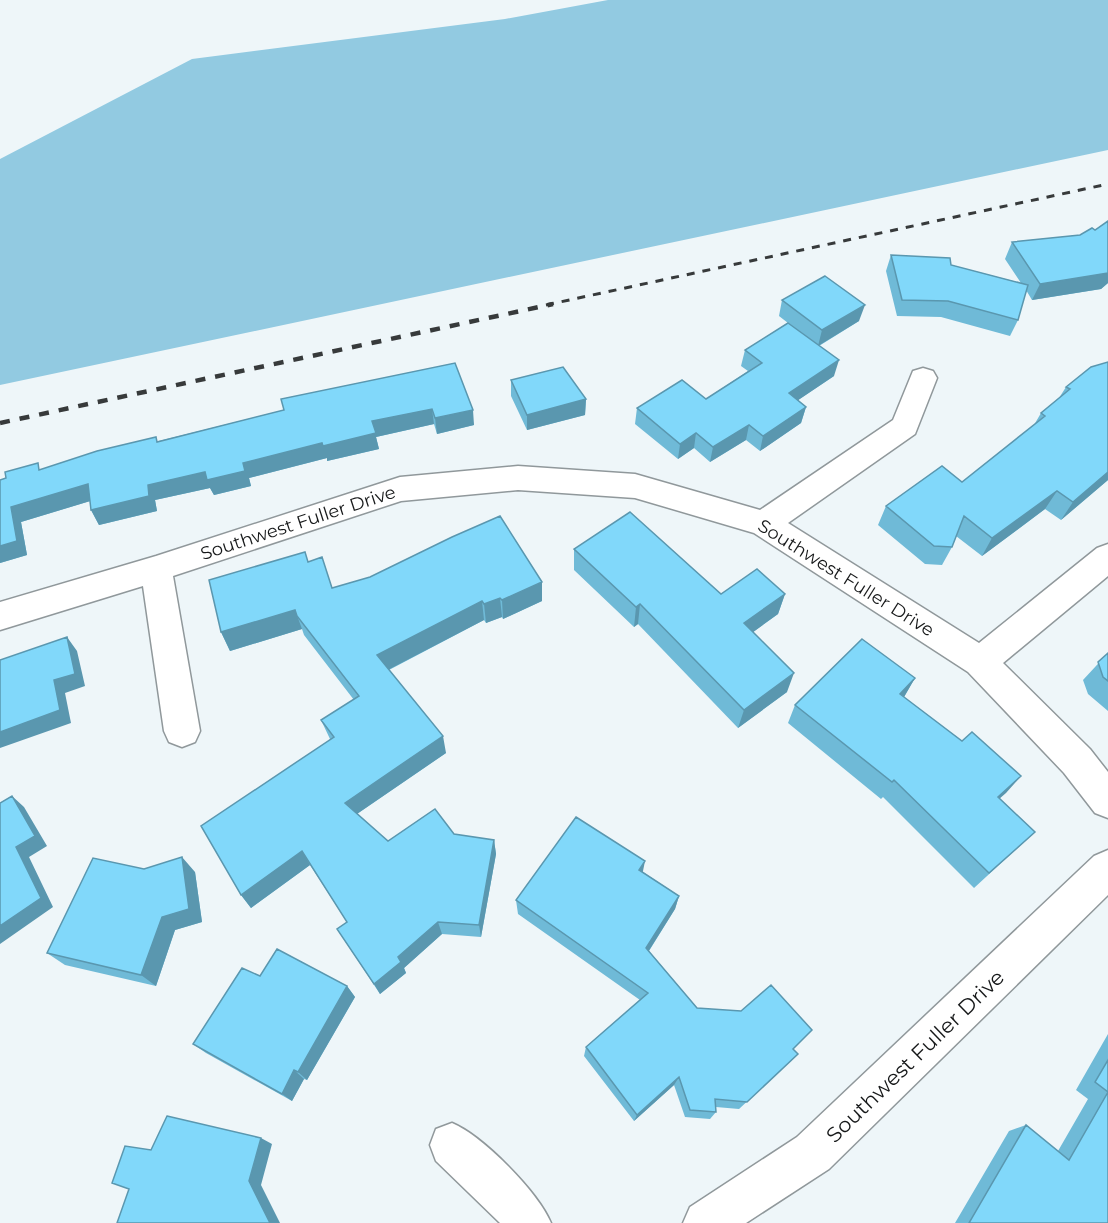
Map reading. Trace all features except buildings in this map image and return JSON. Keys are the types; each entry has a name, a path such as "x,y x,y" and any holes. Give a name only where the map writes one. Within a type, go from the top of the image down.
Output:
{"street":[{"path":"764,524 905,426 922,378"},
{"name":"Southwest Fuller Drive","path":"0,616 156,569 400,489 518,478 635,486 764,524 980,662 1077,761 1108,801"},
{"path":"980,662 1108,557"},
{"path":"156,569 182,731"},
{"name":"Southwest Fuller Drive","path":"706,1223 813,1153 1108,869"},
{"path":"452,1145 518,1209 528,1223"}],"shaded area":[{"path":"608,0 1108,0 1108,150 0,385 0,159 192,59 505,19"}],"railway":[{"path":"546,305 1108,184"},
{"path":"0,423 553,304"}]}
